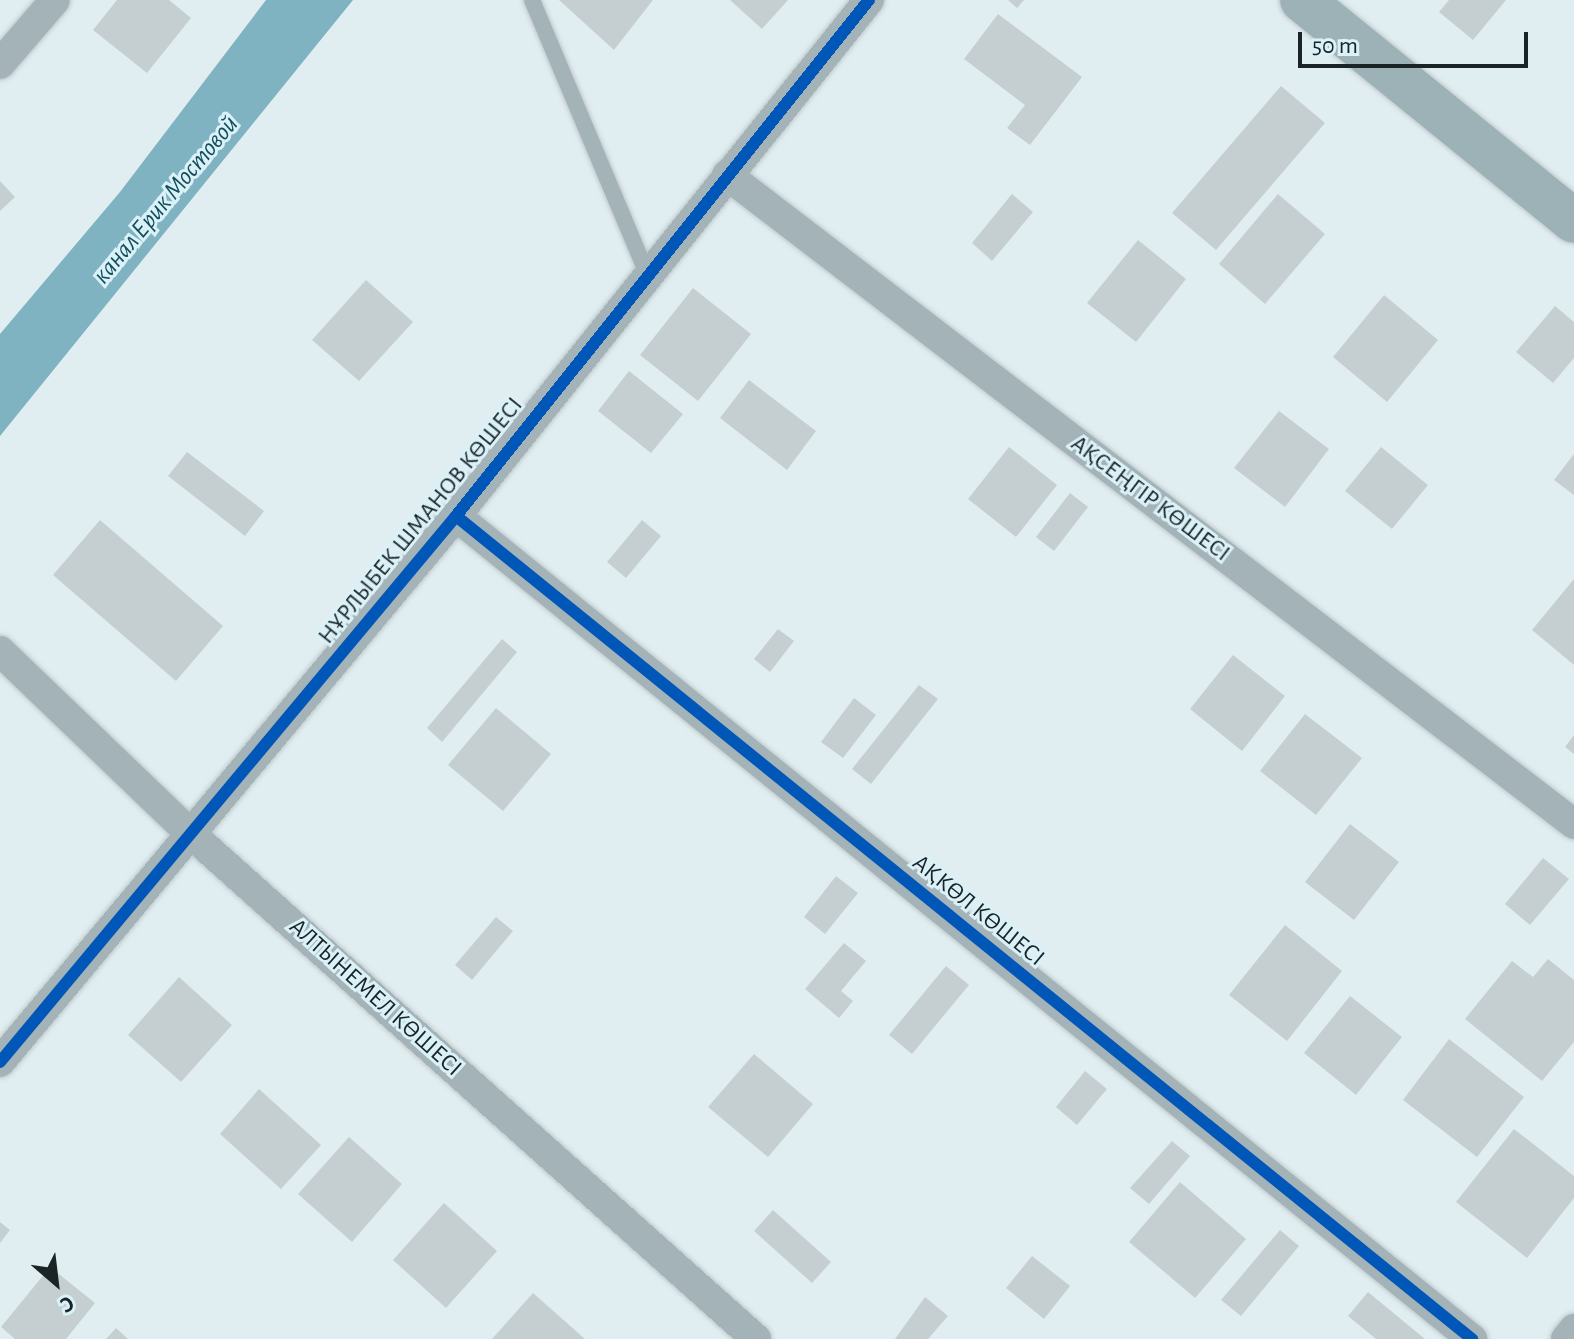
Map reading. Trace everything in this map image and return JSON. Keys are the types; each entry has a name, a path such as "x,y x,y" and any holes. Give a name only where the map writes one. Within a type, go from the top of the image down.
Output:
{"main road":[{"path":"1302,0 1574,221"}],"street":[{"path":"0,64 55,0"},
{"name":"НҰРЛЫБЕК ШМАНОВ КӨШЕСІ","path":"0,1062 456,516 869,0"},
{"name":"АҚСЕҢГІР КӨШЕСІ","path":"727,175 1574,824"},
{"name":"АҚКӨЛ КӨШЕСІ","path":"456,516 1472,1339"},
{"name":"АЛТЫНЕМЕЛ КӨШЕСІ","path":"0,651 191,834 756,1339"},
{"path":"1566,1339 1574,1329"}],"lane":[{"path":"532,0 647,274"}],"water":[{"name":"канал Ерик Мостовой","path":"266,0 353,0 0,436 0,334 120,192"}],"building":[{"path":"117,0 169,0 191,18 147,73 93,30"},
{"path":"559,0 653,0 614,50"},
{"path":"730,0 788,0 762,29"},
{"path":"1008,0 1024,0 1017,8"},
{"path":"1449,0 1506,0 1473,40 1439,12"},
{"path":"998,14 1082,77 1030,145 1007,128 1025,105 964,59"},
{"path":"1281,86 1325,123 1216,250 1172,213"},
{"path":"0,181 15,197 0,211"},
{"path":"1012,194 1033,212 992,261 972,243"},
{"path":"1278,194 1325,234 1265,304 1219,264"},
{"path":"1138,240 1186,279 1136,342 1087,303"},
{"path":"366,280 413,322 359,381 312,340"},
{"path":"693,288 751,334 698,401 640,355"},
{"path":"1384,295 1438,340 1387,402 1333,357"},
{"path":"1555,306 1574,322 1574,358 1553,383 1516,352"},
{"path":"629,371 683,414 651,453 598,411"},
{"path":"749,380 816,431 787,470 720,418"},
{"path":"1279,411 1329,449 1285,507 1234,468"},
{"path":"1009,447 1057,485 1016,537 968,499"},
{"path":"1381,447 1428,485 1392,529 1345,491"},
{"path":"187,452 264,511 245,536 168,476"},
{"path":"1574,454 1574,495 1554,480"},
{"path":"1070,493 1088,507 1054,551 1036,537"},
{"path":"100,520 223,626 176,681 53,575"},
{"path":"642,520 661,536 626,578 607,562"},
{"path":"1574,579 1574,665 1532,630"},
{"path":"778,629 794,641 770,672 754,659"},
{"path":"502,639 517,652 442,742 427,728"},
{"path":"1233,655 1285,696 1242,751 1190,709"},
{"path":"919,685 938,699 871,784 852,769"},
{"path":"854,698 876,715 843,758 821,742"},
{"path":"496,708 551,754 503,811 448,765"},
{"path":"1305,714 1362,758 1316,815 1260,771"},
{"path":"1574,735 1574,754 1565,747"},
{"path":"1350,824 1399,862 1354,920 1305,882"},
{"path":"1543,858 1569,879 1530,925 1505,904"},
{"path":"836,876 858,893 825,934 804,917"},
{"path":"496,917 513,931 472,980 455,965"},
{"path":"1285,925 1342,971 1287,1041 1229,995"},
{"path":"844,943 866,961 841,991 853,1001 839,1018 805,989"},
{"path":"1548,959 1574,980 1574,1042 1542,1081 1465,1019 1512,961 1533,977"},
{"path":"946,966 969,985 912,1054 889,1035"},
{"path":"179,977 232,1025 181,1082 128,1035"},
{"path":"1350,996 1402,1037 1356,1095 1304,1053"},
{"path":"1449,1039 1524,1097 1477,1157 1403,1100"},
{"path":"754,1054 813,1104 768,1157 708,1107"},
{"path":"1085,1071 1107,1089 1077,1125 1056,1107"},
{"path":"259,1089 321,1145 281,1189 220,1134"},
{"path":"1514,1129 1574,1176 1574,1198 1527,1258 1456,1202"},
{"path":"349,1137 402,1184 352,1242 298,1194"},
{"path":"1172,1141 1190,1156 1149,1204 1130,1188"},
{"path":"1180,1182 1246,1239 1195,1298 1129,1242"},
{"path":"444,1203 497,1251 446,1308 393,1260"},
{"path":"773,1210 831,1262 812,1283 754,1231"},
{"path":"0,1222 10,1230 0,1243"},
{"path":"1280,1230 1299,1246 1241,1316 1221,1300"},
{"path":"1032,1256 1070,1286 1044,1319 1006,1288"},
{"path":"50,1267 95,1303 66,1339 15,1339 1,1327"},
{"path":"1368,1292 1425,1339 1376,1339 1348,1316"},
{"path":"533,1293 585,1339 492,1339"},
{"path":"925,1297 948,1316 928,1339 895,1339"},
{"path":"116,1328 128,1339 106,1339"}],"cycle path":[{"path":"0,1062 456,516 869,0"},
{"path":"456,516 1472,1339"}]}
